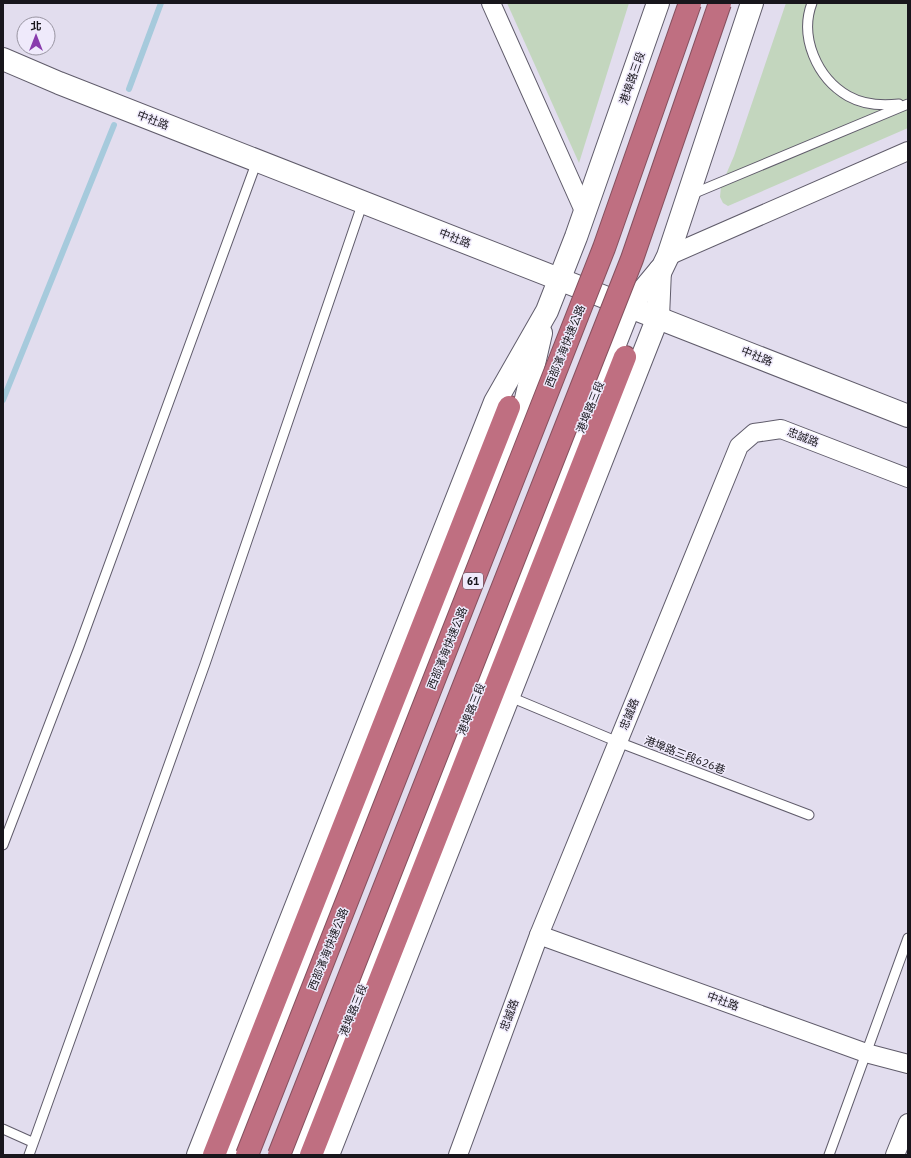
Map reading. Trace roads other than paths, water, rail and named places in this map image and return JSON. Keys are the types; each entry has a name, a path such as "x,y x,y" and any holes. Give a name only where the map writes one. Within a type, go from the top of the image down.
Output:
{"highway":[{"name":"西部濱海快速公路","path":"247,1155 604,248 690,3"},
{"path":"279,1155 632,259 720,3"},
{"path":"311,1155 626,357"},
{"path":"214,1155 509,407"}],"street":[{"path":"491,3 585,213"},
{"name":"港埠路三段","path":"509,407 585,213 658,3"},
{"name":"港埠路三段","path":"295,1155 664,263 689,196 752,3"},
{"name":"中社路","path":"3,59 58,83 560,278 908,416"},
{"path":"664,263 908,151"},
{"name":"港埠路三段","path":"198,1155 495,402 547,311"},
{"name":"港埠路三段","path":"230,1155 523,412 547,311"},
{"name":"港埠路三段","path":"626,357 644,311"},
{"name":"港埠路三段","path":"328,1155 508,696 644,311"},
{"name":"忠誠路","path":"458,1155 539,935 739,446 754,433 781,429 908,478"},
{"name":"中社路","path":"539,935 866,1052 908,1064"},
{"path":"895,1155 908,1123"}],"lane":[{"path":"812,3 807,23 811,49 817,63 835,86 849,96 868,103 887,105 908,103"},
{"path":"689,196 908,103"},
{"path":"3,845 79,647 257,161"},
{"path":"29,1155 32,1142 205,664 363,202"},
{"name":"港埠路三段626巷","path":"508,696 618,742 809,815"},
{"path":"829,1155 908,938"},
{"path":"3,1129 32,1142"}],"waterway":[{"path":"129,89 161,3"},
{"path":"3,400 114,125"}]}
